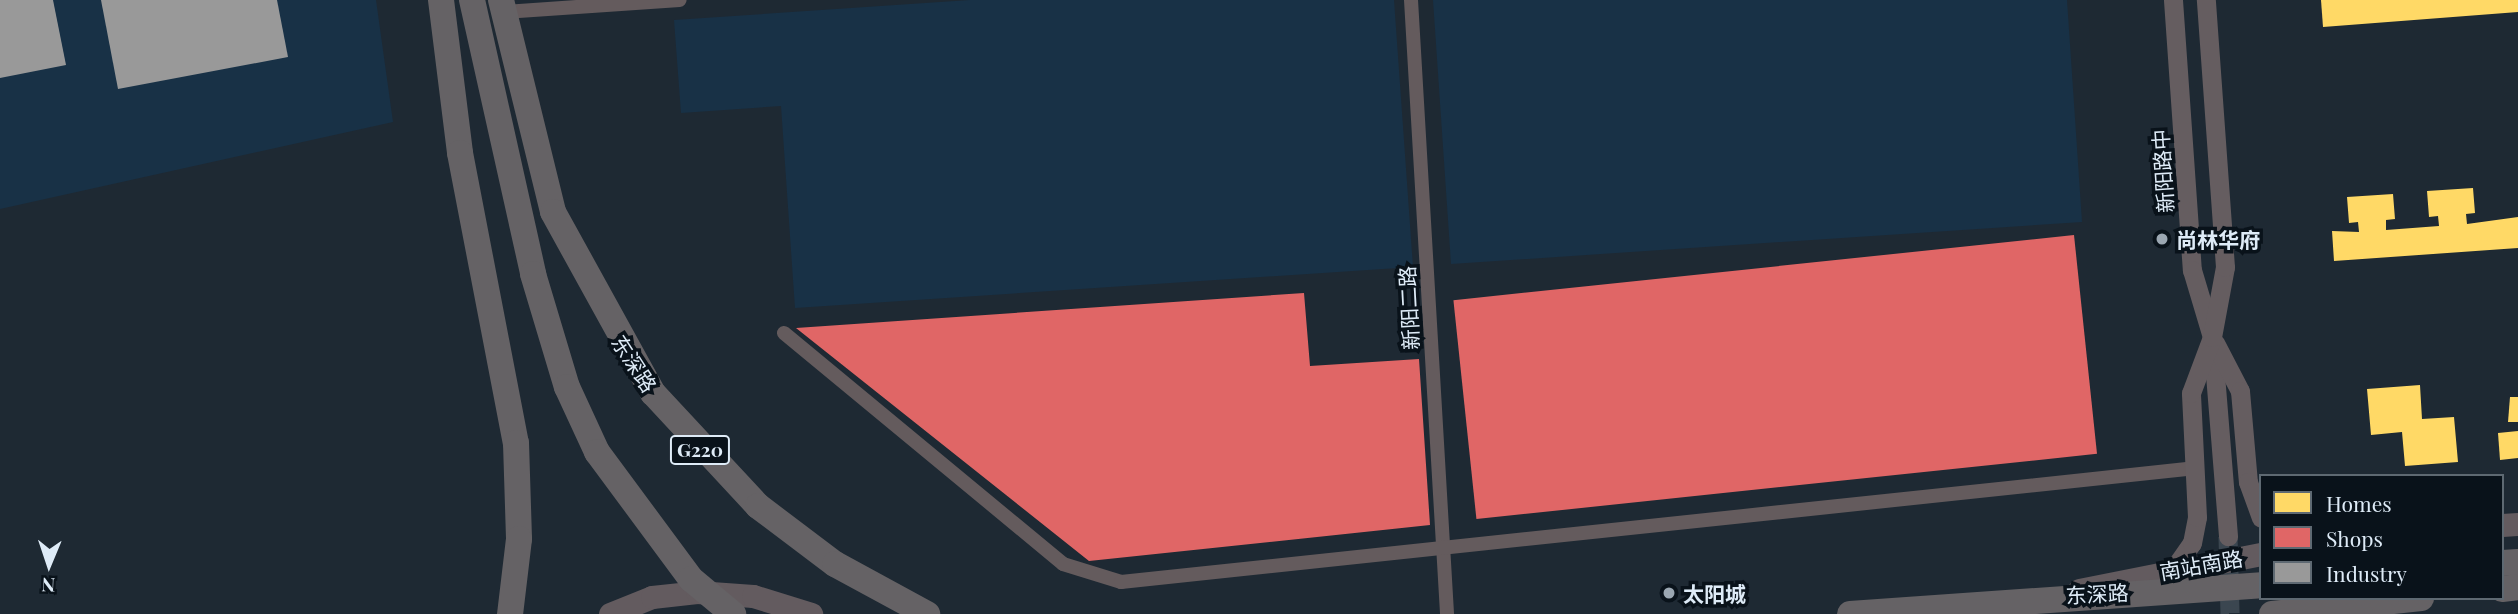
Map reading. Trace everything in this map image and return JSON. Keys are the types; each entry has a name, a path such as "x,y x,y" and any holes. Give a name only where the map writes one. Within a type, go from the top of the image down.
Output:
{"highway":[{"path":"441,0 460,153 516,443 519,539 510,614"},
{"path":"472,0 533,274 567,387 597,452 691,579 733,614"},
{"name":"东深路","path":"503,6 553,212 653,393 758,506 835,564 927,614"},
{"name":"东深路","path":"1850,614 2061,594 2259,585"},
{"path":"2272,614 2402,600"}],"main road":[{"name":"新阳路中","path":"2173,0 2192,270 2212,337 2228,536"},
{"name":"新阳路中","path":"2206,0 2225,267 2212,337"},
{"path":"2175,567 2192,543 2196,468 2191,393 2212,337"},
{"path":"2212,337 2240,391 2248,482 2259,512"},
{"name":"南站南路","path":"2061,594 2175,567 2259,554"},
{"path":"611,614 652,597 697,592 753,596 811,614"}],"street":[{"path":"503,6 680,0"},
{"name":"新阳二路","path":"1410,0 1447,614"},
{"path":"785,333 1063,564 1092,578 1121,582 2196,468"}],"shaded area":[{"path":"0,0 376,0 393,122 0,209"},
{"path":"970,0 1394,0 1413,267 795,308 781,106 681,113 674,20"},
{"path":"1433,0 2067,0 2082,222 1451,264"}],"building: Homes":[{"path":"2321,0 2518,0 2518,12 2323,27"},
{"path":"2473,188 2475,213 2466,214 2467,224 2518,217 2518,248 2334,261 2332,231 2359,232 2358,222 2349,223 2347,197 2393,194 2395,219 2386,220 2386,230 2439,226 2438,216 2429,217 2427,191"},
{"path":"2420,385 2422,419 2454,417 2458,462 2405,466 2402,432 2371,435 2367,389"},
{"path":"2510,397 2518,397 2518,422 2508,422"},
{"path":"2518,431 2518,458 2500,460 2498,433"}],"building: Shops":[{"path":"2074,235 2097,454 1476,519 1453,300"},
{"path":"1304,293 1310,366 1419,359 1430,525 1089,561 796,328"}],"building: Industry":[{"path":"0,0 53,0 66,65 0,78"},
{"path":"101,0 277,0 288,57 118,89"}],"tunnel":[{"path":"2228,536 2230,614"}],"place":[{"name":"尚林华府","path":"2162,239"},
{"name":"太阳城","path":"1669,593"}]}
